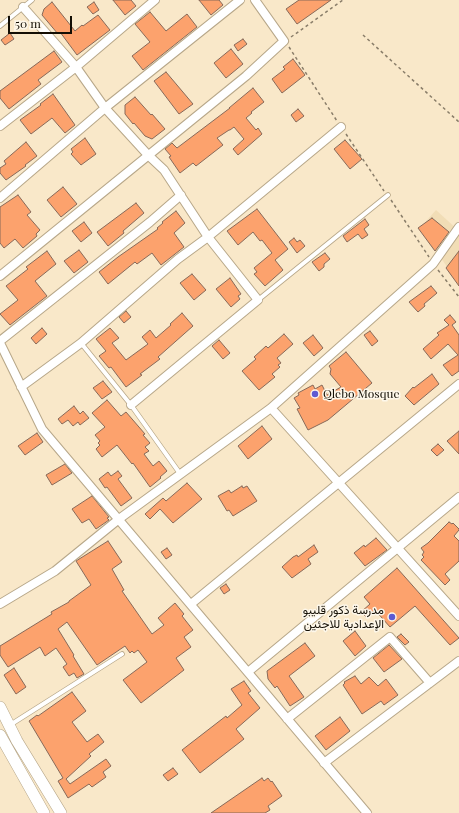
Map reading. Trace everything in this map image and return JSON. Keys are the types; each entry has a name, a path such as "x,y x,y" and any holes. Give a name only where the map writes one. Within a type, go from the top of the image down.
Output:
{"main road":[{"path":"0,707 17,741 61,813"},
{"path":"0,735 44,813"}],"street":[{"path":"0,126 76,67 155,0"},
{"path":"0,198 106,108 240,0"},
{"path":"0,276 246,76 284,41 255,0"},
{"path":"24,7 76,67 106,108 148,156 164,170 208,237 258,300 130,405"},
{"path":"21,387 81,343 178,259 208,237 341,127"},
{"path":"181,195 150,222 0,342 42,429 367,813"},
{"path":"0,604 55,571 119,519 271,408 433,264 458,232"},
{"path":"191,604 459,384"},
{"path":"271,408 459,616"},
{"path":"248,672 459,496"},
{"path":"287,719 390,637 430,683"},
{"path":"324,763 459,661"}],"lane":[{"path":"0,26 32,0"},
{"path":"258,300 388,195"},
{"path":"81,343 130,405 181,475"},
{"path":"9,726 122,654"}],"path":[{"path":"343,0 284,41 433,264 459,297"},
{"path":"363,34 459,122"}],"shaded area":[{"path":"436,210 459,231 459,284 420,228"}],"building":[{"path":"113,0 131,0 136,6 125,15"},
{"path":"199,0 219,0 223,5 211,15"},
{"path":"299,0 331,0 297,24 286,9"},
{"path":"52,2 75,31 98,15 110,30 77,55 60,32 58,34 42,15 44,9"},
{"path":"94,2 99,10 93,14 87,7"},
{"path":"150,12 166,31 187,14 197,27 143,70 132,56 150,42 135,24"},
{"path":"10,33 14,39 5,45 1,40"},
{"path":"243,39 247,44 238,51 234,45"},
{"path":"231,49 243,64 226,78 214,63"},
{"path":"54,51 62,62 38,80 41,84 9,109 0,98 0,91"},
{"path":"293,59 305,75 282,93 272,79 285,69 283,67"},
{"path":"166,72 193,104 179,114 154,81"},
{"path":"253,88 264,102 246,118 256,130 258,128 262,134 238,155 233,149 244,139 234,127 217,138 223,145 196,166 193,163 180,173 169,157 171,156 165,149 172,143 177,148 230,108"},
{"path":"53,94 75,125 65,133 52,118 31,134 20,120 41,105 40,104"},
{"path":"135,97 165,129 152,139 145,136 125,114 125,105"},
{"path":"298,109 304,116 296,122 291,115"},
{"path":"85,138 96,154 81,165 71,154 73,152 71,149"},
{"path":"345,140 362,159 350,169 334,149"},
{"path":"26,142 37,156 6,180 0,173 0,168 6,164 4,161"},
{"path":"63,187 77,204 61,217 47,200"},
{"path":"18,195 31,212 27,215 40,230 36,234 37,236 23,248 15,239 4,248 0,243 0,207"},
{"path":"136,203 144,213 123,231 124,233 108,246 97,232"},
{"path":"257,209 288,249 275,260 283,270 265,286 254,274 257,272 254,268 272,253 262,240 260,241 253,232 238,245 227,231"},
{"path":"176,211 185,223 174,233 184,247 161,265 152,253 137,264 135,262 108,284 99,272 158,229 157,228 163,223 162,222"},
{"path":"432,218 449,232 435,251 418,228"},
{"path":"365,219 369,225 364,229 368,235 362,239 358,234 347,242 343,236"},
{"path":"84,222 92,233 81,242 72,231"},
{"path":"294,238 297,242 300,240 305,246 297,253 289,242"},
{"path":"79,250 88,262 74,273 64,261"},
{"path":"47,251 56,264 35,281 47,296 10,325 0,314 18,300 6,286 28,269 26,267"},
{"path":"459,251 459,286 446,268"},
{"path":"325,253 330,259 319,271 312,262"},
{"path":"192,274 206,290 194,300 180,283"},
{"path":"230,278 241,294 238,296 240,299 231,307 216,289"},
{"path":"431,286 437,293 424,304 425,306 418,312 409,302"},
{"path":"126,311 131,317 124,323 119,317"},
{"path":"182,313 193,326 158,357 160,359 126,387 111,367 109,368 99,356 106,351 96,339 110,328 119,338 112,343 126,360 148,344 142,337 150,330 156,338"},
{"path":"450,315 456,322 452,325 459,335 459,371 452,376 443,365 458,355 448,344 431,359 423,349 439,335 437,333 449,325 444,320"},
{"path":"42,328 47,334 36,344 31,338"},
{"path":"370,331 378,341 372,346 364,335"},
{"path":"284,334 293,344 277,358 281,363 278,365 280,367 272,374 275,377 259,390 242,371 256,359 254,357 266,346 268,348"},
{"path":"313,335 323,348 314,356 303,343"},
{"path":"219,340 230,353 223,359 212,346"},
{"path":"346,352 372,383 328,420 308,430 297,409 300,408 294,398 299,395 298,393 313,385 315,389 322,385 327,395 341,387 330,374 331,369 329,366"},
{"path":"432,374 439,384 414,405 405,396 413,387 414,388"},
{"path":"103,381 112,392 102,399 93,388"},
{"path":"107,400 121,416 126,412 145,434 143,435 150,443 145,447 149,451 144,454 153,466 159,461 167,471 150,487 133,463 132,464 117,445 102,457 96,449 100,445 98,443 100,441 95,435 105,427 92,413"},
{"path":"74,406 80,414 83,411 89,418 80,425 78,422 73,426 68,420 62,424 58,419"},
{"path":"262,426 272,439 248,459 238,446"},
{"path":"459,431 459,454 447,441"},
{"path":"37,433 43,442 25,455 18,446"},
{"path":"438,444 444,450 437,456 431,450"},
{"path":"65,464 72,473 52,485 46,475"},
{"path":"118,471 122,476 118,479 132,498 121,506 99,479 108,472 111,476"},
{"path":"187,483 202,499 173,523 160,509 150,519 145,514 163,498 166,501"},
{"path":"242,486 243,488 247,486 257,501 233,516 229,510 227,511 218,496 229,490 231,493"},
{"path":"92,496 109,517 107,518 109,520 96,529 89,519 82,523 72,509"},
{"path":"449,522 452,524 453,523 459,529 454,536 459,541 459,561 445,574 450,580 445,585 421,560 424,557 422,555 424,552 421,548"},
{"path":"376,538 387,550 365,566 354,553 364,545 365,547"},
{"path":"108,541 122,562 112,569 124,590 122,591 152,634 164,625 158,618 175,603 184,614 182,616 193,630 184,637 191,647 176,658 184,670 141,703 123,680 147,662 138,650 134,653 132,651 130,653 125,646 97,665 67,622 58,629 84,674 77,678 74,673 69,676 63,667 67,664 56,648 45,656 40,647 8,667 0,655 0,646 52,614 51,612 69,602 91,585 76,561"},
{"path":"314,545 318,552 308,559 311,564 292,578 282,567 293,557 297,555 298,557"},
{"path":"167,548 172,555 166,559 161,552"},
{"name":"مدرسة ذكور قليبو الإعدادية للاجئين","path":"397,568 459,638 450,645 415,606 390,627 375,610 366,617 361,612 370,604 364,597"},
{"path":"226,584 230,590 224,594 220,588"},
{"path":"355,631 366,646 355,656 343,641"},
{"path":"401,634 409,642 405,645 397,637"},
{"path":"305,643 315,656 289,676 304,697 290,706 277,686 275,688 268,679 267,671"},
{"path":"389,645 402,659 384,672 373,658"},
{"path":"14,668 26,687 16,694 4,675"},
{"path":"355,676 361,684 369,677 378,686 386,679 398,695 384,705 381,701 362,714 343,685 345,683 344,682"},
{"path":"244,681 251,691 248,693 260,708 236,729 244,739 200,773 182,750 226,716 227,718 242,705 231,689"},
{"path":"72,692 86,711 72,722 87,742 98,734 104,742 89,754 91,756 66,779 70,784 106,759 111,766 103,772 106,777 92,787 89,784 68,798 58,781 63,778 29,721"},
{"path":"340,717 350,731 326,750 315,736"},
{"path":"173,768 178,774 168,781 163,775"},
{"path":"262,778 264,781 268,778 271,782 272,781 282,796 268,806 270,810 265,813 211,813"}],"place":[{"name":"Qlebo Mosque","path":"315,394"},
{"name":"مدرسة ذكور قليبو الإعدادية للاجئين","path":"392,617"}]}
